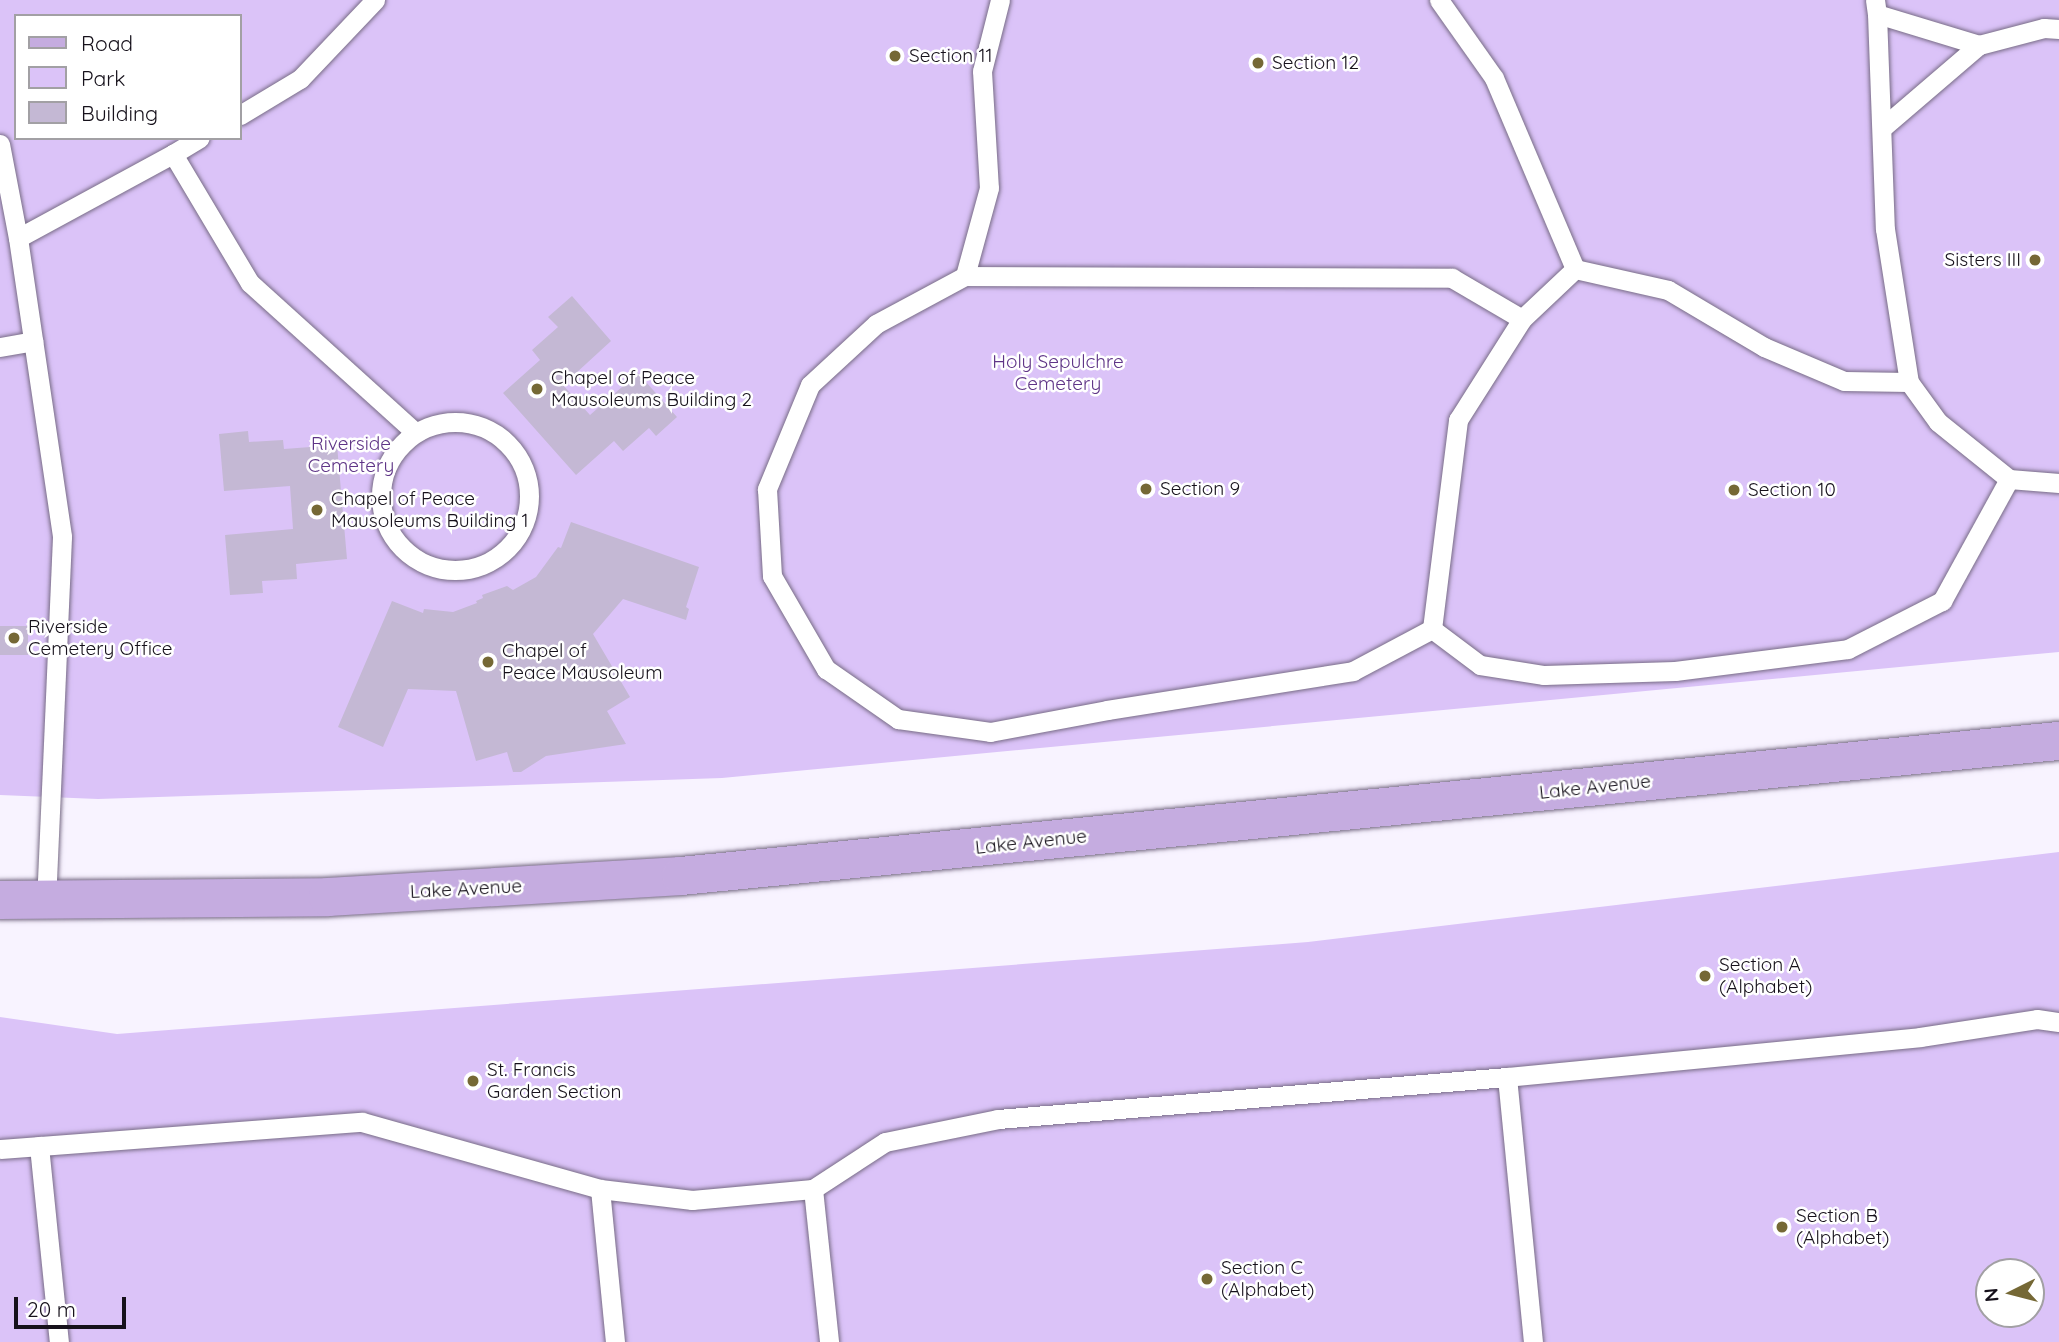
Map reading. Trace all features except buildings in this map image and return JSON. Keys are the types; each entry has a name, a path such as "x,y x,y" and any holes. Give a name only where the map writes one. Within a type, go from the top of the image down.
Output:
{"main road":[{"name":"Lake Avenue","path":"0,900 328,897 681,877 2059,741"}],"lane":[{"path":"242,114 300,79 374,0"},
{"path":"965,276 989,188 982,71 1000,0"},
{"path":"1438,0 1494,78 1574,268"},
{"path":"1979,45 1876,7 1885,229 1909,382 1938,422 2009,479 2059,483"},
{"path":"1882,128 1979,45 2044,28 2059,29"},
{"path":"18,239 197,140"},
{"path":"0,144 18,239 62,537 46,900"},
{"path":"173,154 250,283 415,432"},
{"path":"1432,629 1458,421 1522,319 1574,268"},
{"path":"1574,268 1668,290 1764,347 1844,381 1909,382"},
{"path":"1432,629 1353,671 1107,710 990,732 898,719 826,670 772,576 768,489 810,385 876,324 965,276 1452,278 1522,319"},
{"path":"0,348 33,341"},
{"path":"463,421 488,428 508,442 523,463 529,487 528,512 519,536 502,554 480,566 455,571 430,566 408,554 396,540 382,506 381,485 388,464 399,446 415,432 438,423 463,421"},
{"path":"1432,629 1480,665 1544,675 1675,671 1848,649 1942,601 2009,479"},
{"path":"0,1149 362,1122 600,1189 692,1200 813,1189 885,1142 998,1119 1507,1077 1920,1037 2037,1019 2059,1022"},
{"path":"1507,1077 1532,1342"},
{"path":"39,1146 58,1342"},
{"path":"600,1189 615,1342"},
{"path":"813,1189 829,1342"}],"green space":[{"name":"Holy Sepulchre Cemetery","path":"0,0 2059,0 2059,652 722,778 98,799 0,795"},
{"path":"2059,852 2059,1342 0,1342 0,1017 117,1034 1308,942"}],"place":[{"name":"Section 11","path":"895,56"},
{"name":"Section 12","path":"1258,63"},
{"name":"Sisters III","path":"2035,260"},
{"name":"Chapel of Peace Mausoleums Building 2","path":"537,389"},
{"name":"Section 9","path":"1146,489"},
{"name":"Section 10","path":"1734,490"},
{"name":"Chapel of Peace Mausoleums Building 1","path":"317,510"},
{"name":"Riverside Cemetery Office","path":"14,638"},
{"name":"Chapel of Peace Mausoleum","path":"488,662"},
{"name":"Section A (Alphabet)","path":"1705,976"},
{"name":"St. Francis Garden Section","path":"473,1081"},
{"name":"Section B (Alphabet)","path":"1782,1227"},
{"name":"Section C (Alphabet)","path":"1207,1279"}],"park label":[{"name":"Riverside Cemetery","path":"351,455"}]}
